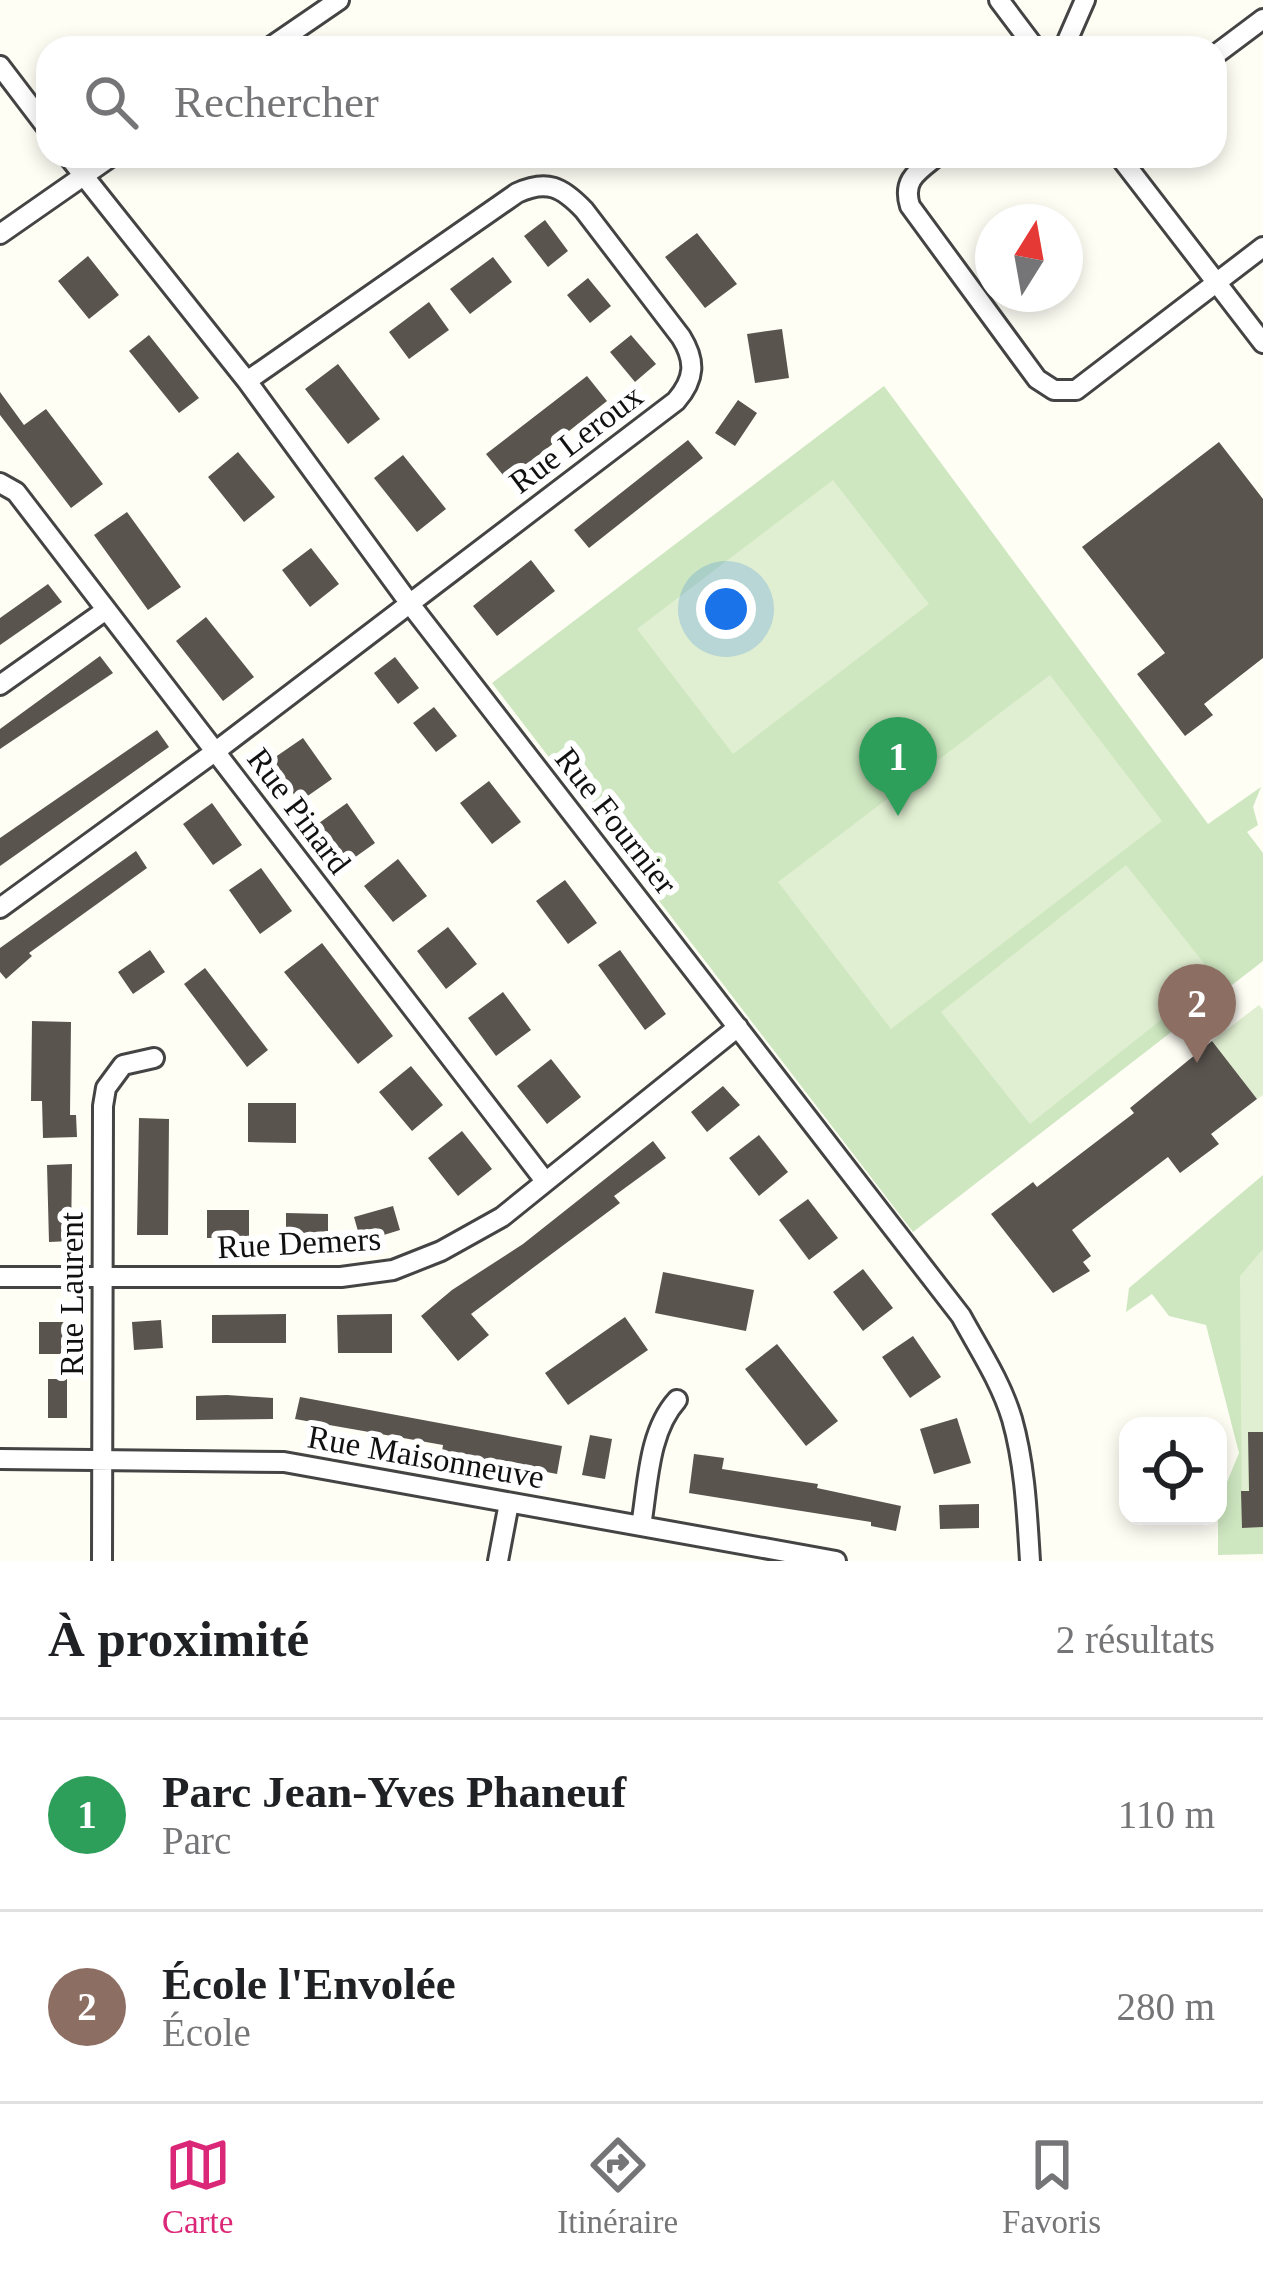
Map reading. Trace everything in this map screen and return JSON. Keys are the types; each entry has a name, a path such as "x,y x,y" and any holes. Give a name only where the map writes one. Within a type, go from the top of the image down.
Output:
{"street":[{"path":"286,36 339,0"},
{"path":"999,0 1027,36"},
{"path":"1069,36 1085,0"},
{"path":"1227,46 1263,19"},
{"path":"0,66 36,114"},
{"name":"Rue Fournier","path":"77,168 247,381 410,604 961,1316 1012,1418 1023,1469 1030,1561"},
{"path":"0,234 95,168"},
{"path":"922,168 905,190 910,206 1037,379 1054,390 1076,390 1263,247"},
{"path":"1128,168 1263,343"},
{"name":"Rue Leroux","path":"0,908 216,752 676,400 692,373 691,353 681,337 575,200 552,185 534,185 247,381"},
{"name":"Rue Pinard","path":"0,483 16,492 545,1181"},
{"path":"0,685 106,610"},
{"name":"Rue Demers","path":"0,1276 341,1277 393,1270 441,1252 502,1216 738,1027"},
{"name":"Rue Laurent","path":"102,1561 102,1125 106,1088 123,1066 154,1058"},
{"path":"641,1526 657,1437 662,1420 677,1400"},
{"name":"Rue Maisonneuve","path":"0,1459 284,1462 836,1561"},
{"path":"498,1561 508,1503"}],"green space":[{"path":"884,386 1208,824 1261,787 1253,807 1258,825 1247,832 1263,853 1263,961 913,1232 492,683"},
{"path":"833,480 929,604 733,754 637,629"},
{"path":"1050,675 1162,821 891,1029 778,882"},
{"path":"1126,865 1215,977 1030,1124 941,1012"},
{"path":"1259,1005 1263,1010 1263,1095 1257,1099 1212,1041"},
{"path":"1263,1175 1263,1554 1218,1555 1218,1525 1227,1525 1227,1482 1239,1453 1206,1325 1169,1316 1152,1294 1126,1312 1129,1288"},
{"path":"1263,1249 1263,1527 1242,1528 1240,1276"}],"building":[{"path":"545,220 568,251 548,267 524,236"},
{"path":"697,233 737,284 705,308 665,257"},
{"path":"88,256 119,295 89,319 58,281"},
{"path":"493,257 512,282 470,314 450,289"},
{"path":"588,278 611,306 590,323 567,295"},
{"path":"429,302 449,330 409,359 389,332"},
{"path":"782,329 789,378 755,383 747,334"},
{"path":"149,335 199,398 179,413 129,351"},
{"path":"631,335 656,364 635,382 610,352"},
{"path":"338,364 380,419 348,444 305,389"},
{"path":"587,376 607,401 507,480 486,454"},
{"path":"0,392 24,425 46,409 103,484 71,508 0,415"},
{"path":"738,400 757,413 735,446 715,433"},
{"path":"688,440 703,458 589,548 574,530"},
{"path":"1219,442 1263,499 1263,658 1204,704 1213,715 1185,736 1137,674 1165,653 1082,547"},
{"path":"238,452 275,497 244,522 208,477"},
{"path":"403,455 446,509 417,532 374,478"},
{"path":"127,512 181,587 148,610 94,535"},
{"path":"311,548 339,584 310,607 282,570"},
{"path":"531,560 555,591 497,636 473,606"},
{"path":"48,584 62,602 0,645 0,618"},
{"path":"206,617 254,677 223,701 176,641"},
{"path":"100,656 113,673 0,749 0,729"},
{"path":"395,657 419,688 398,704 374,673"},
{"path":"434,707 457,736 436,752 413,723"},
{"path":"157,730 169,747 0,866 0,838"},
{"path":"303,738 332,779 299,802 271,760"},
{"path":"489,781 521,822 492,844 460,803"},
{"path":"212,803 242,845 213,865 183,824"},
{"path":"347,803 375,843 347,863 319,823"},
{"path":"136,851 147,868 29,953 32,956 6,979 0,972 0,948"},
{"path":"398,859 427,896 393,922 364,886"},
{"path":"261,868 292,911 260,934 229,890"},
{"path":"565,880 597,923 568,944 536,901"},
{"path":"448,927 477,964 446,989 417,951"},
{"path":"322,943 393,1036 358,1064 284,972"},
{"path":"150,950 165,972 133,994 118,972"},
{"path":"620,950 666,1014 645,1030 598,965"},
{"path":"205,968 268,1050 247,1067 184,984"},
{"path":"503,992 531,1030 496,1056 468,1018"},
{"path":"32,1021 71,1022 70,1115 76,1115 77,1137 43,1138 42,1101 31,1101"},
{"path":"1212,1041 1257,1099 1211,1134 1219,1144 1180,1173 1168,1157 1072,1230 1091,1256 1083,1262 1090,1271 1053,1293 991,1214 1033,1182 1037,1187 1134,1113 1130,1108"},
{"path":"551,1059 581,1097 547,1124 517,1086"},
{"path":"411,1066 443,1105 412,1131 379,1092"},
{"path":"723,1086 740,1105 707,1132 691,1112"},
{"path":"248,1103 296,1103 296,1143 248,1142"},
{"path":"139,1118 169,1119 168,1235 137,1235"},
{"path":"462,1131 492,1169 458,1196 428,1158"},
{"path":"759,1135 788,1172 759,1196 729,1158"},
{"path":"653,1141 666,1158 614,1196 620,1203 471,1314 489,1335 458,1361 421,1316 523,1244"},
{"path":"72,1164 71,1241 49,1242 47,1165"},
{"path":"808,1199 838,1238 809,1260 779,1220"},
{"path":"393,1206 400,1230 361,1242 354,1217"},
{"path":"207,1210 249,1210 249,1238 207,1238"},
{"path":"286,1213 328,1214 328,1242 286,1242"},
{"path":"863,1269 893,1308 863,1331 833,1292"},
{"path":"663,1272 754,1290 746,1331 655,1313"},
{"path":"286,1314 286,1343 212,1343 212,1315"},
{"path":"392,1314 392,1353 338,1353 337,1315"},
{"path":"625,1317 648,1350 568,1405 545,1373"},
{"path":"161,1320 163,1348 134,1350 132,1322"},
{"path":"39,1322 69,1322 69,1354 39,1354"},
{"path":"913,1336 941,1377 910,1398 882,1357"},
{"path":"777,1344 838,1421 806,1446 745,1369"},
{"path":"48,1379 67,1379 67,1418 48,1418"},
{"path":"196,1396 273,1398 273,1419 196,1420"},
{"path":"300,1397 562,1446 557,1474 442,1452 443,1445 295,1419"},
{"path":"957,1418 971,1463 934,1474 920,1429"},
{"path":"1248,1432 1263,1432 1263,1527 1242,1528 1241,1491 1249,1491"},
{"path":"590,1435 612,1439 605,1479 582,1475"},
{"path":"694,1454 724,1458 722,1469 818,1484 817,1488 901,1506 896,1531 871,1526 871,1522 689,1493"},
{"path":"979,1504 979,1528 940,1529 939,1505"}],"place":[{"name":"Parc Jean-Yves Phaneuf","path":"898,816"},
{"name":"École l'Envolée","path":"1197,1063"}]}
